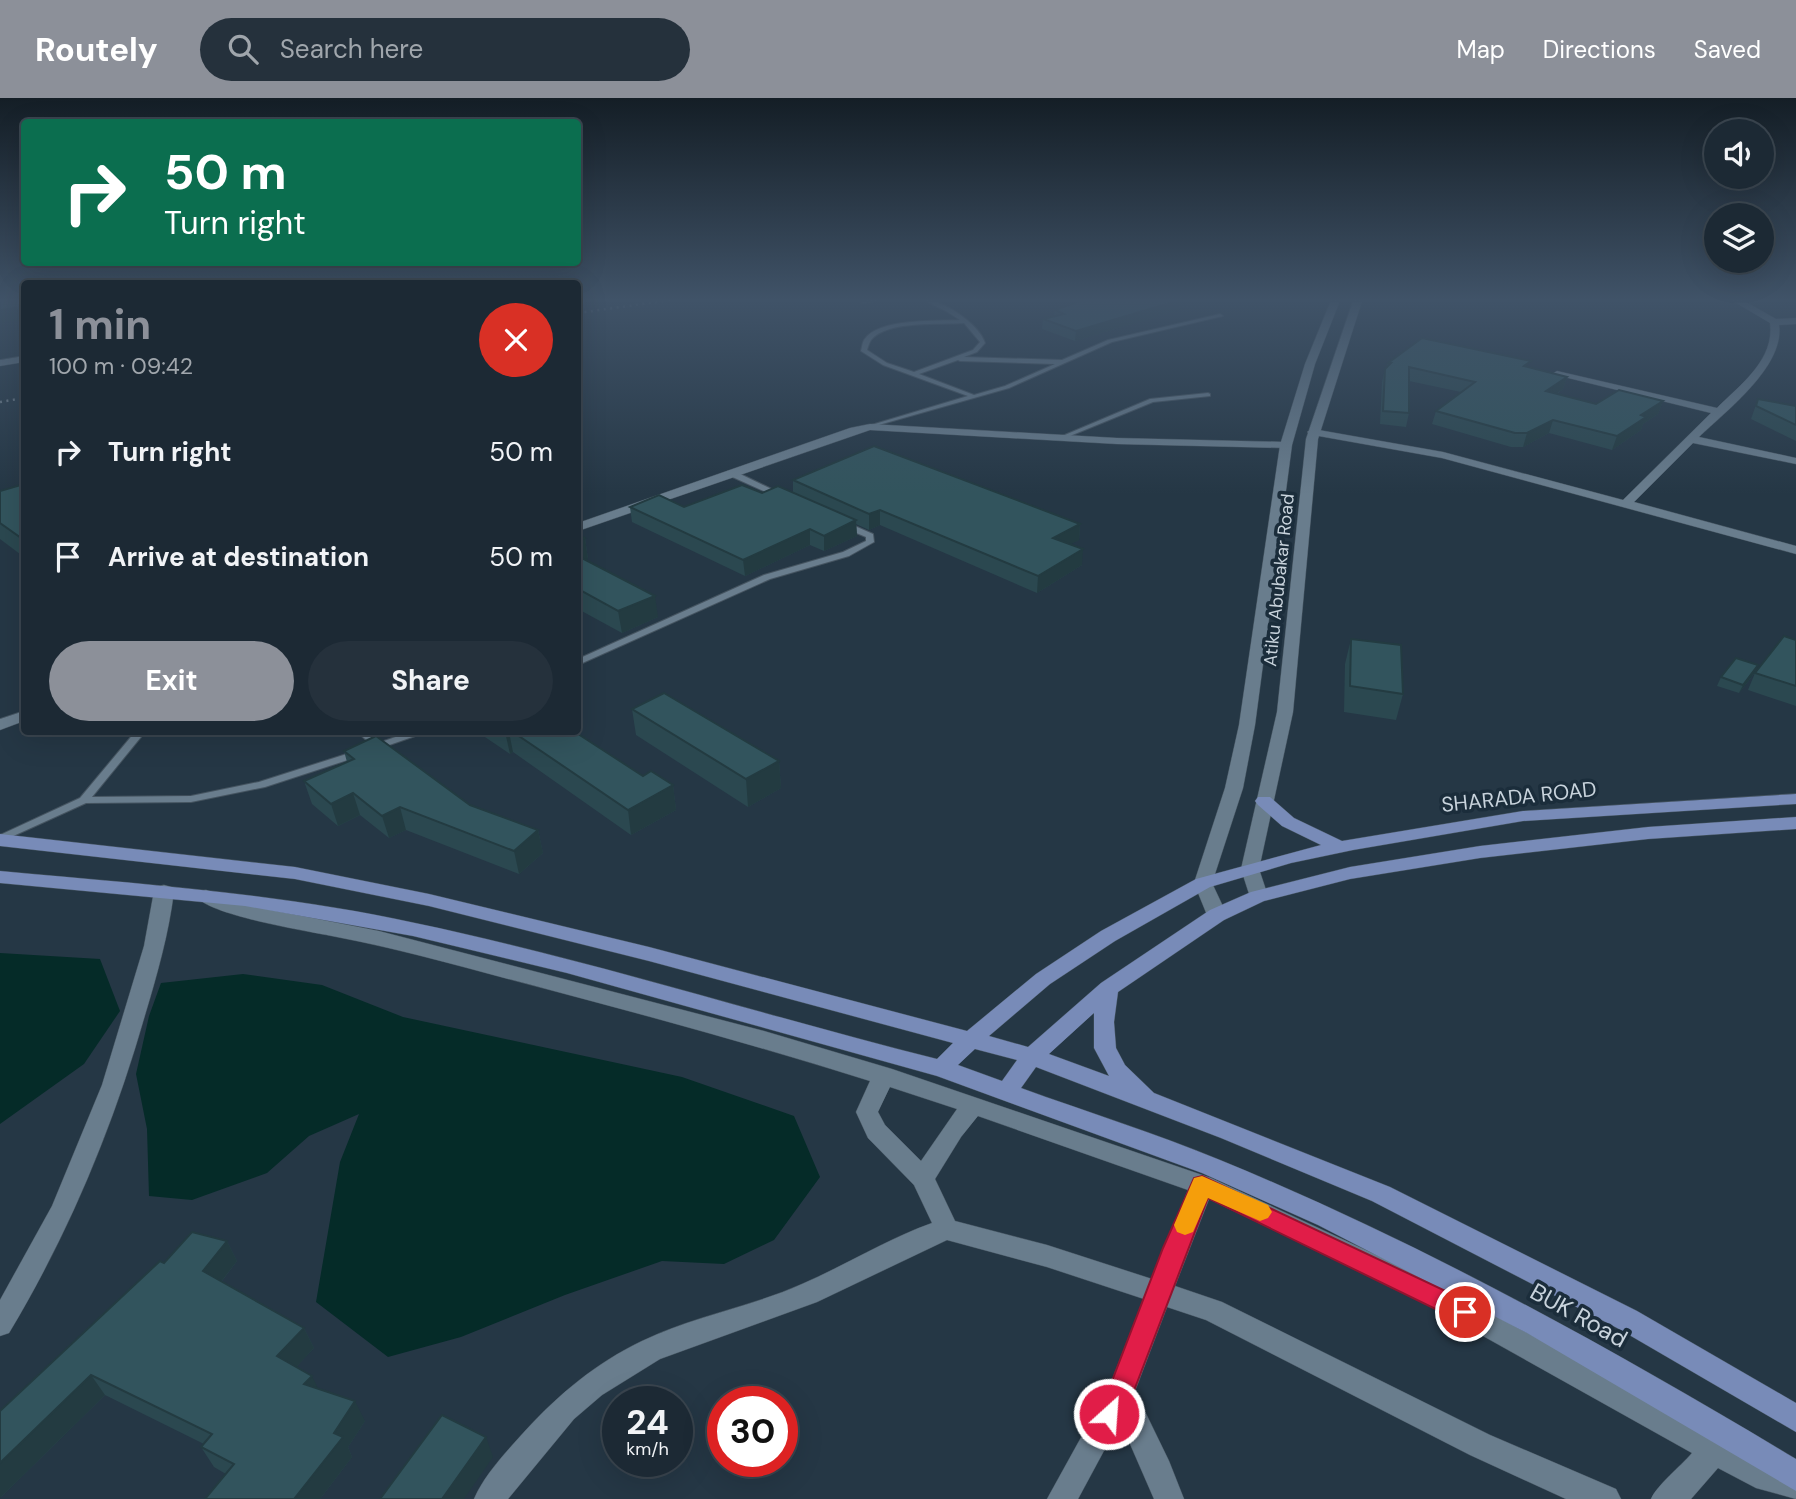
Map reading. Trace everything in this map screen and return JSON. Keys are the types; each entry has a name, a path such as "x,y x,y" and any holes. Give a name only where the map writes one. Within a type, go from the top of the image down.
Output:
{"main road":[{"name":"SHARADA ROAD","path":"941,1068 1043,979 1097,943 1203,883 1340,847 1523,816 1796,799"},
{"path":"1264,801 1288,822 1340,847"},
{"path":"1007,1091 1032,1056 1108,988 1217,915 1258,896 1350,873 1480,852 1648,833 1796,823"},
{"name":"BUK Road","path":"0,840 295,873 429,900 649,954 1032,1056 1381,1195 1605,1308 1796,1418"},
{"name":"BUK Road","path":"0,877 203,894 308,909 412,929 567,966 941,1068 1210,1166 1327,1218 1536,1324 1796,1476"},
{"path":"1108,988 1104,1026 1104,1048 1107,1056 1113,1067 1157,1104"}],"street":[{"path":"1217,915 1203,883 1234,788 1247,725 1271,570 1286,445 1310,363"},
{"name":"Atiku Abubakar Road","path":"1250,869 1285,712 1313,432 1337,363"},
{"path":"1625,503 1756,375 1764,363"},
{"path":"1557,374 1717,411"},
{"path":"581,526 854,430 870,428 1286,445"},
{"path":"1313,432 1443,455 1796,550"},
{"path":"1690,439 1796,461"},
{"path":"0,725 21,717"},
{"path":"1250,869 1258,896"},
{"path":"0,1324 35,1267 75,1185 108,1103 153,955 164,891"},
{"path":"203,894 255,913 379,938 764,1039 884,1075 1202,1185 1417,1286 1756,1473 1796,1486"},
{"path":"884,1075 867,1112 876,1132 923,1178 947,1229"},
{"path":"923,1178 953,1130 974,1105"},
{"path":"1062,1499 1121,1392 1202,1185"},
{"path":"489,1499 564,1409 592,1387 651,1350 808,1294 921,1238 947,1229 1047,1256 1213,1310 1480,1445 1582,1491 1606,1499"},
{"path":"1121,1392 1160,1471 1169,1499"},
{"path":"1666,1499 1681,1488 1714,1450"}],"lane":[{"path":"888,363 975,397"},
{"path":"915,374 943,363"},
{"path":"870,428 975,397 1025,380 1060,363"},
{"path":"1063,437 1152,400 1208,395"},
{"path":"731,473 794,502"},
{"path":"581,661 767,576 838,556 870,542 870,536 841,523"},
{"path":"581,652 589,657"},
{"path":"0,840 83,800 137,735"},
{"path":"366,735 380,746"},
{"path":"83,800 191,799 261,785 410,735"}],"shaded area":[{"path":"0,953 100,959 120,1011 84,1064 0,1124"},
{"path":"243,974 322,985 403,1017 682,1077 794,1116 820,1177 774,1240 724,1264 662,1261 565,1295 461,1337 388,1357 316,1302 340,1162 359,1114 309,1136 267,1173 192,1200 149,1196 147,1129 136,1074 149,1016 161,983"}],"building":[{"path":"1391,363 1528,363 1524,366 1567,377 1546,391 1596,404 1619,390 1663,401 1641,415 1646,417 1617,436 1553,420 1527,433 1515,433 1436,411 1475,382 1409,367 1409,413 1383,411 1385,369"},
{"path":"1758,399 1796,406 1796,425 1756,406"},
{"path":"874,446 1080,524 1053,538 1083,549 1038,576 880,510 869,514 793,480"},
{"path":"21,485 21,538 0,523 0,491"},
{"path":"742,485 762,493 778,486 856,520 824,536 810,529 743,560 630,507 659,495 684,507"},
{"path":"581,558 655,596 618,611 581,591"},
{"path":"1784,636 1796,640 1796,686 1755,673"},
{"path":"1351,639 1401,645 1403,694 1350,686"},
{"path":"1736,658 1758,665 1743,685 1721,677"},
{"path":"664,693 779,761 746,779 632,709"},
{"path":"517,735 580,735 643,776 651,771 673,785 628,810"},
{"path":"376,736 470,805 538,830 514,851 400,807 382,816 353,793 331,804 304,781 354,759 344,751"},
{"path":"192,1232 227,1241 203,1271 304,1328 277,1356 312,1376 304,1384 355,1401 334,1433 343,1437 294,1499 205,1499 234,1464 201,1447 212,1434 91,1375 0,1463 0,1411 160,1261 164,1263"},
{"path":"442,1415 486,1437 442,1499 380,1499"}],"railway":[{"path":"0,402 21,398"}],"slow traffic":[{"path":"1185,1225 1202,1185 1260,1212"}],"route":[{"path":"1109,1414 1121,1392 1175,1248 1202,1185 1417,1286 1465,1312"}]}
